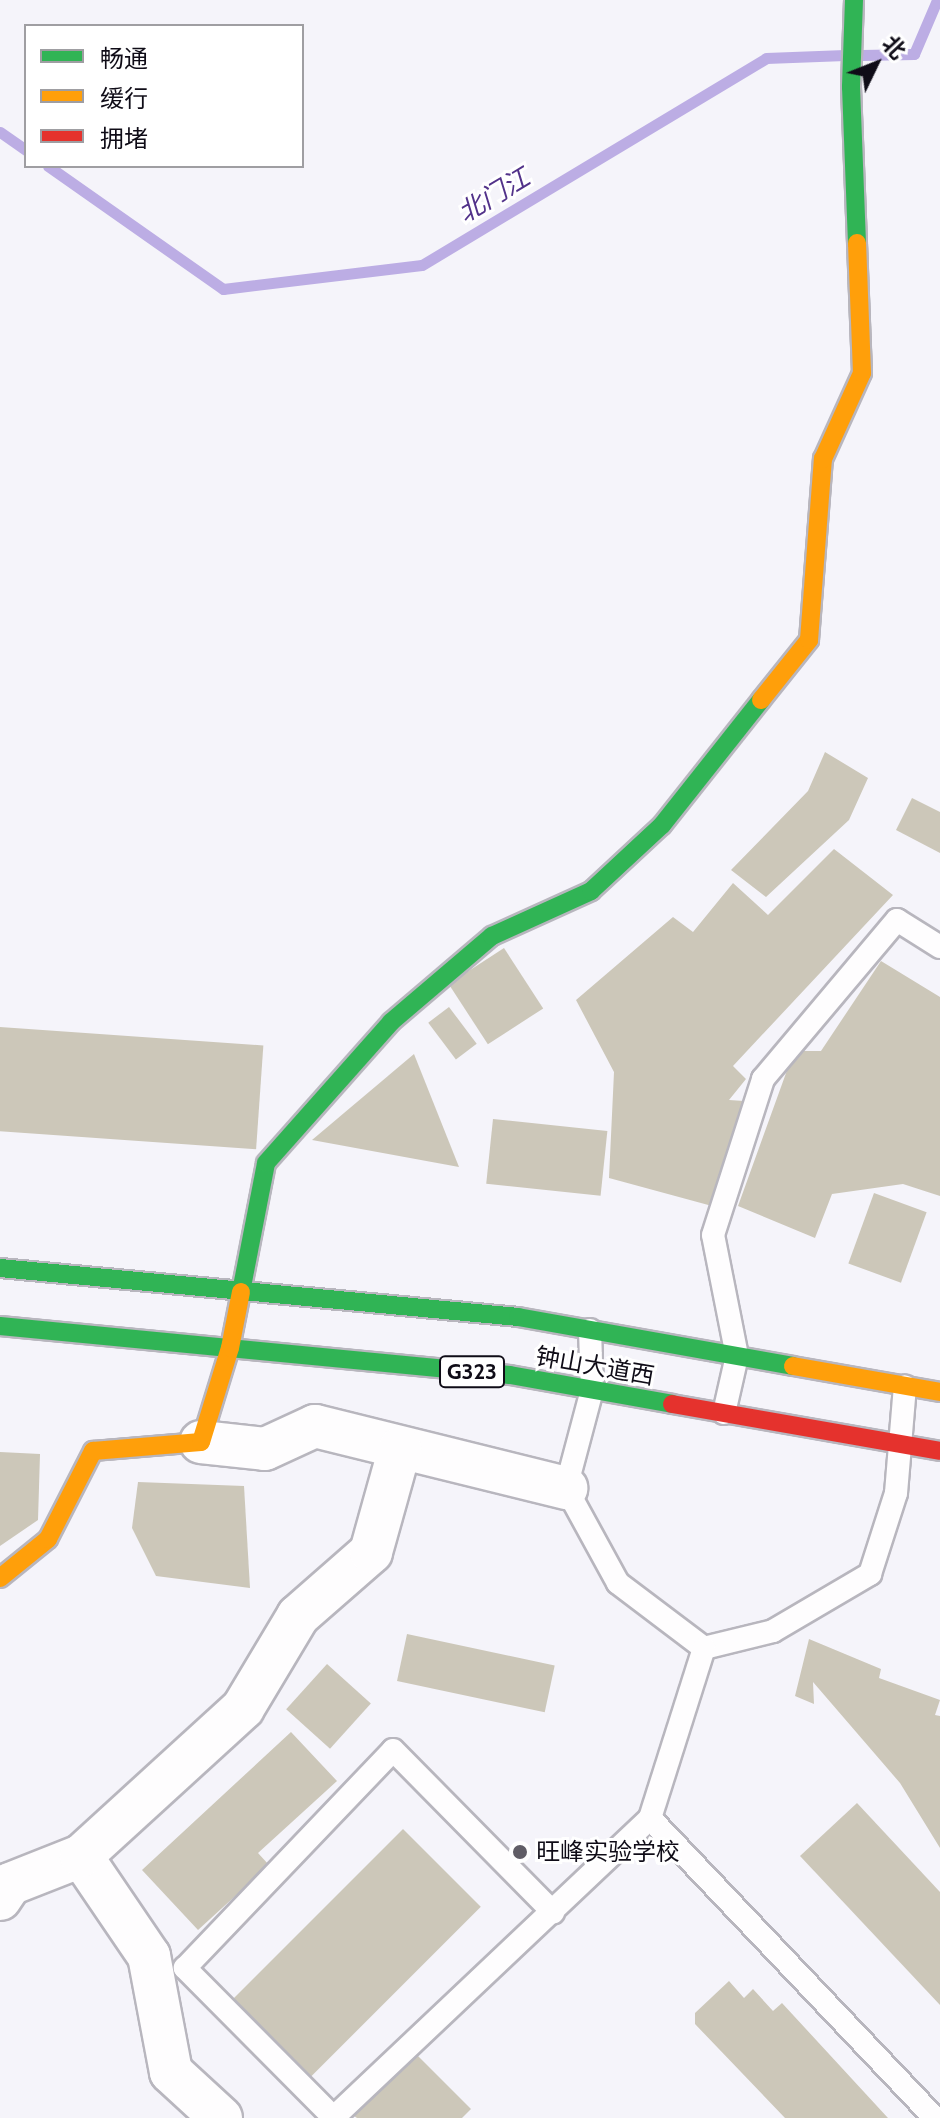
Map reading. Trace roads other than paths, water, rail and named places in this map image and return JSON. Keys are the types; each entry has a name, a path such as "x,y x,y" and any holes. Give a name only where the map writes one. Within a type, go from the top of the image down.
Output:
{"main road":[{"path":"0,1578 48,1539 93,1451 201,1442 230,1348 266,1163 391,1022 492,936 591,891 662,825 809,640 823,459 862,373 851,87 855,9"},
{"name":"钟山大道西","path":"0,1268 518,1317 940,1392"},
{"name":"钟山大道西","path":"0,1326 510,1375 940,1451"}],"street":[{"path":"201,1442 265,1449 315,1426 566,1488"},
{"path":"0,1899 10,1884 81,1856 243,1708 298,1616 371,1552 400,1448"},
{"path":"81,1856 149,1956 171,2072 221,2118"}],"lane":[{"path":"724,1413 737,1356 713,1235 763,1079 897,920 940,947"},
{"path":"590,1330 592,1390 566,1488 618,1583 704,1648"},
{"path":"704,1648 773,1631 870,1574 896,1493 905,1386"},
{"path":"553,1912 393,1750 185,1968 332,2117 553,1912 650,1818 704,1648"},
{"path":"650,1818 935,2118"}],"waterway":[{"name":"北门江","path":"862,55 914,54 937,0"},
{"name":"北门江","path":"51,168 223,289 422,265 766,58 845,55"},
{"name":"北门江","path":"0,132 24,149"}],"place":[{"name":"旺峰实验学校","path":"520,1852"}]}
